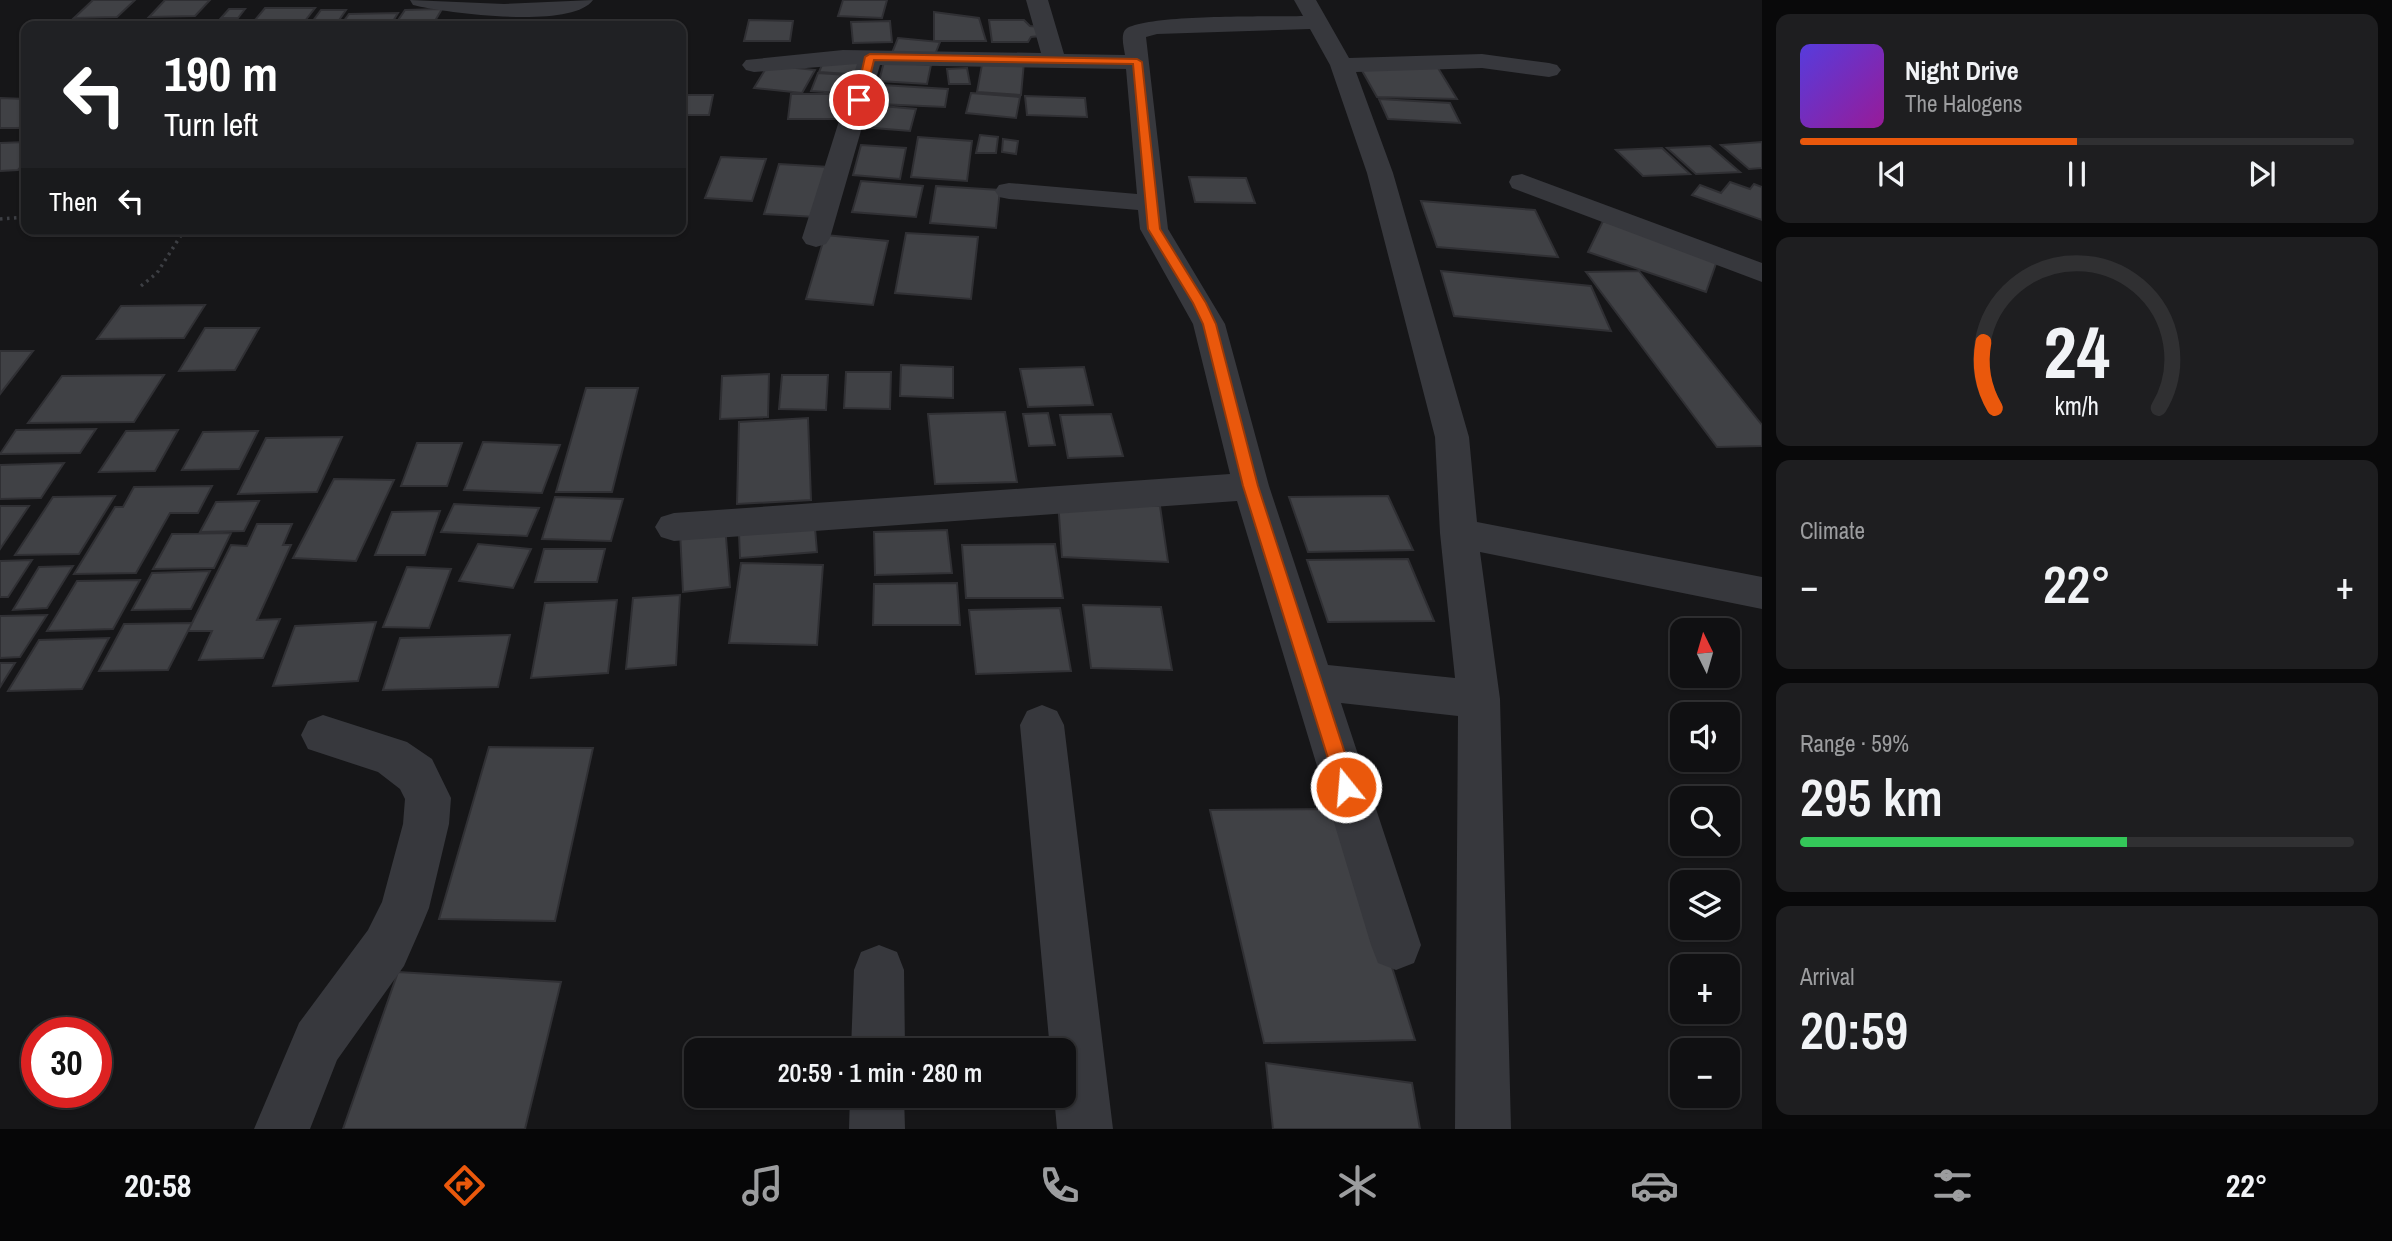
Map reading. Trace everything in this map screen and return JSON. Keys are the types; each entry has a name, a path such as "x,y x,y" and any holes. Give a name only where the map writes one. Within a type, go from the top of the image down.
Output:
{"street":[{"path":"421,0 463,8 530,9 565,8 582,0"},
{"path":"1037,0 1055,60"},
{"path":"1396,945 1251,486 1209,324 1154,229 1149,203 1135,34 1143,30 1311,11 1342,65 1380,173 1452,437 1459,533 1479,699 1483,1129"},
{"path":"816,238 870,57"},
{"path":"754,65 870,57 1137,62"},
{"path":"1342,65 1482,61 1549,71"},
{"path":"1522,182 1762,273"},
{"path":"1009,191 1149,203"},
{"path":"674,527 1251,486"},
{"path":"1459,533 1762,593"},
{"path":"1313,682 1479,699"},
{"path":"1042,725 1084,1129"},
{"path":"282,1129 318,1042 386,948 405,908 426,824 428,798 416,774 391,756 323,735"},
{"path":"878,1038 879,970"},
{"path":"877,1108 877,1129"}],"path":[{"path":"0,219 21,217"},
{"path":"141,286 157,273 182,235"}],"building":[{"path":"93,0 135,0 117,17 74,18"},
{"path":"165,0 210,0 195,16 149,17"},
{"path":"843,0 887,0 882,18 838,16"},
{"path":"265,8 315,8 305,21 254,21"},
{"path":"229,9 245,9 238,18 221,18"},
{"path":"442,9 435,21 397,21 405,10"},
{"path":"321,10 346,10 338,21 313,21"},
{"path":"934,12 979,18 986,41 934,41"},
{"path":"398,13 393,21 344,21 349,14"},
{"path":"749,20 793,21 790,41 744,41"},
{"path":"989,20 1024,20 1030,26 1042,27 1040,36 1031,37 1028,42 992,42"},
{"path":"890,21 892,42 853,43 851,22"},
{"path":"898,38 940,42 934,57 892,53"},
{"path":"983,59 1024,62 1021,95 977,92"},
{"path":"824,60 867,63 863,75 819,72"},
{"path":"884,62 931,65 927,84 879,81"},
{"path":"768,65 815,70 802,93 754,88"},
{"path":"1360,67 1438,68 1457,99 1377,97"},
{"path":"967,68 970,84 949,84 947,69"},
{"path":"818,73 861,76 855,94 811,91"},
{"path":"882,85 948,89 945,107 878,104"},
{"path":"971,93 1020,97 1016,118 966,113"},
{"path":"791,94 843,94 842,119 788,119"},
{"path":"686,95 713,95 709,115 686,115"},
{"path":"1025,96 1085,98 1087,117 1027,115"},
{"path":"0,98 21,99 21,126 0,128"},
{"path":"1379,99 1450,103 1460,123 1388,119"},
{"path":"870,105 916,109 910,131 862,127"},
{"path":"980,135 998,137 996,153 976,153"},
{"path":"918,137 972,141 967,181 911,177"},
{"path":"1003,139 1018,141 1016,154 1002,152"},
{"path":"21,142 21,167 18,170 0,171 0,143"},
{"path":"1762,142 1762,168 1749,169 1721,145"},
{"path":"861,145 906,148 900,179 853,175"},
{"path":"1710,146 1740,172 1696,174 1667,148"},
{"path":"1662,148 1690,174 1643,176 1616,150"},
{"path":"721,157 766,159 752,201 705,198"},
{"path":"779,164 829,167 816,217 764,214"},
{"path":"1189,177 1246,178 1255,203 1195,202"},
{"path":"861,181 923,186 916,217 852,212"},
{"path":"1730,182 1750,189 1754,184 1762,187 1762,220 1692,195 1700,185 1721,193"},
{"path":"936,186 1000,190 996,228 930,223"},
{"path":"1421,201 1535,210 1558,257 1437,247"},
{"path":"1603,221 1718,258 1706,292 1588,252"},
{"path":"906,233 978,237 971,299 895,293"},
{"path":"825,235 888,241 873,305 806,299"},
{"path":"1441,271 1591,286 1611,331 1454,316"},
{"path":"1639,271 1762,425 1762,446 1717,447 1586,272"},
{"path":"205,305 184,338 97,339 121,306"},
{"path":"205,328 259,328 235,370 179,371"},
{"path":"0,351 33,351 0,394"},
{"path":"901,365 953,367 953,398 900,396"},
{"path":"1084,367 1093,405 1028,407 1020,369"},
{"path":"846,372 891,372 890,409 844,408"},
{"path":"769,374 768,417 720,419 722,376"},
{"path":"164,375 134,422 28,423 62,376"},
{"path":"782,375 828,375 826,410 779,409"},
{"path":"586,388 638,388 612,492 556,492"},
{"path":"1005,412 1017,482 935,484 928,414"},
{"path":"1048,413 1055,445 1029,446 1023,414"},
{"path":"1111,414 1123,456 1068,458 1060,415"},
{"path":"808,418 811,500 737,504 739,422"},
{"path":"96,429 80,453 0,454 16,430"},
{"path":"178,430 155,471 99,472 126,431"},
{"path":"258,431 239,469 182,470 203,432"},
{"path":"342,437 317,492 238,494 266,438"},
{"path":"483,442 560,445 542,493 464,490"},
{"path":"417,443 462,443 447,486 401,486"},
{"path":"64,463 41,498 0,499 0,465"},
{"path":"334,479 394,480 356,561 293,558"},
{"path":"212,486 198,513 170,513 136,573 74,574 115,507 123,507 134,487"},
{"path":"115,496 79,554 15,555 53,497"},
{"path":"1388,496 1413,550 1308,552 1289,497"},
{"path":"555,497 623,499 611,541 542,539"},
{"path":"259,501 244,531 200,532 216,502"},
{"path":"1058,501 1160,506 1168,562 1062,557"},
{"path":"454,504 539,508 527,536 441,532"},
{"path":"0,506 29,506 0,549"},
{"path":"440,511 425,555 375,555 392,512"},
{"path":"257,524 292,524 283,545 291,545 257,620 280,619 263,658 199,660 212,631 188,631 231,545 247,546"},
{"path":"725,525 730,587 683,592 680,531"},
{"path":"815,528 817,552 740,558 739,534"},
{"path":"947,530 952,573 875,575 874,532"},
{"path":"231,533 214,568 153,569 172,534"},
{"path":"478,544 531,549 513,588 459,581"},
{"path":"1055,544 1063,598 966,598 962,545"},
{"path":"544,549 605,549 597,582 535,582"},
{"path":"1408,559 1434,621 1328,622 1307,560"},
{"path":"32,560 8,597 0,597 0,561"},
{"path":"741,563 823,565 817,645 729,643"},
{"path":"73,566 47,608 13,610 39,567"},
{"path":"407,567 451,569 429,628 383,627"},
{"path":"210,571 191,609 132,610 152,573"},
{"path":"140,580 113,629 47,631 77,581"},
{"path":"957,583 960,625 873,625 874,584"},
{"path":"680,595 676,665 626,669 633,598"},
{"path":"617,600 608,673 531,678 545,603"},
{"path":"1083,605 1161,607 1172,670 1091,668"},
{"path":"1060,608 1071,671 976,674 969,610"},
{"path":"47,615 20,657 0,658 0,616"},
{"path":"376,622 358,681 273,686 295,626"},
{"path":"192,623 168,670 99,671 124,624"},
{"path":"510,635 498,687 383,690 400,638"},
{"path":"109,638 82,689 8,691 39,640"},
{"path":"0,663 15,663 0,687"},
{"path":"489,747 593,748 555,921 439,919"},
{"path":"1342,809 1415,1040 1264,1043 1210,810"},
{"path":"398,972 561,982 525,1129 343,1129"},
{"path":"1266,1063 1412,1083 1420,1129 1273,1129"}],"route":[{"path":"859,100 870,57 1137,62 1149,203 1154,229 1209,324 1251,486 1346,787"}]}
